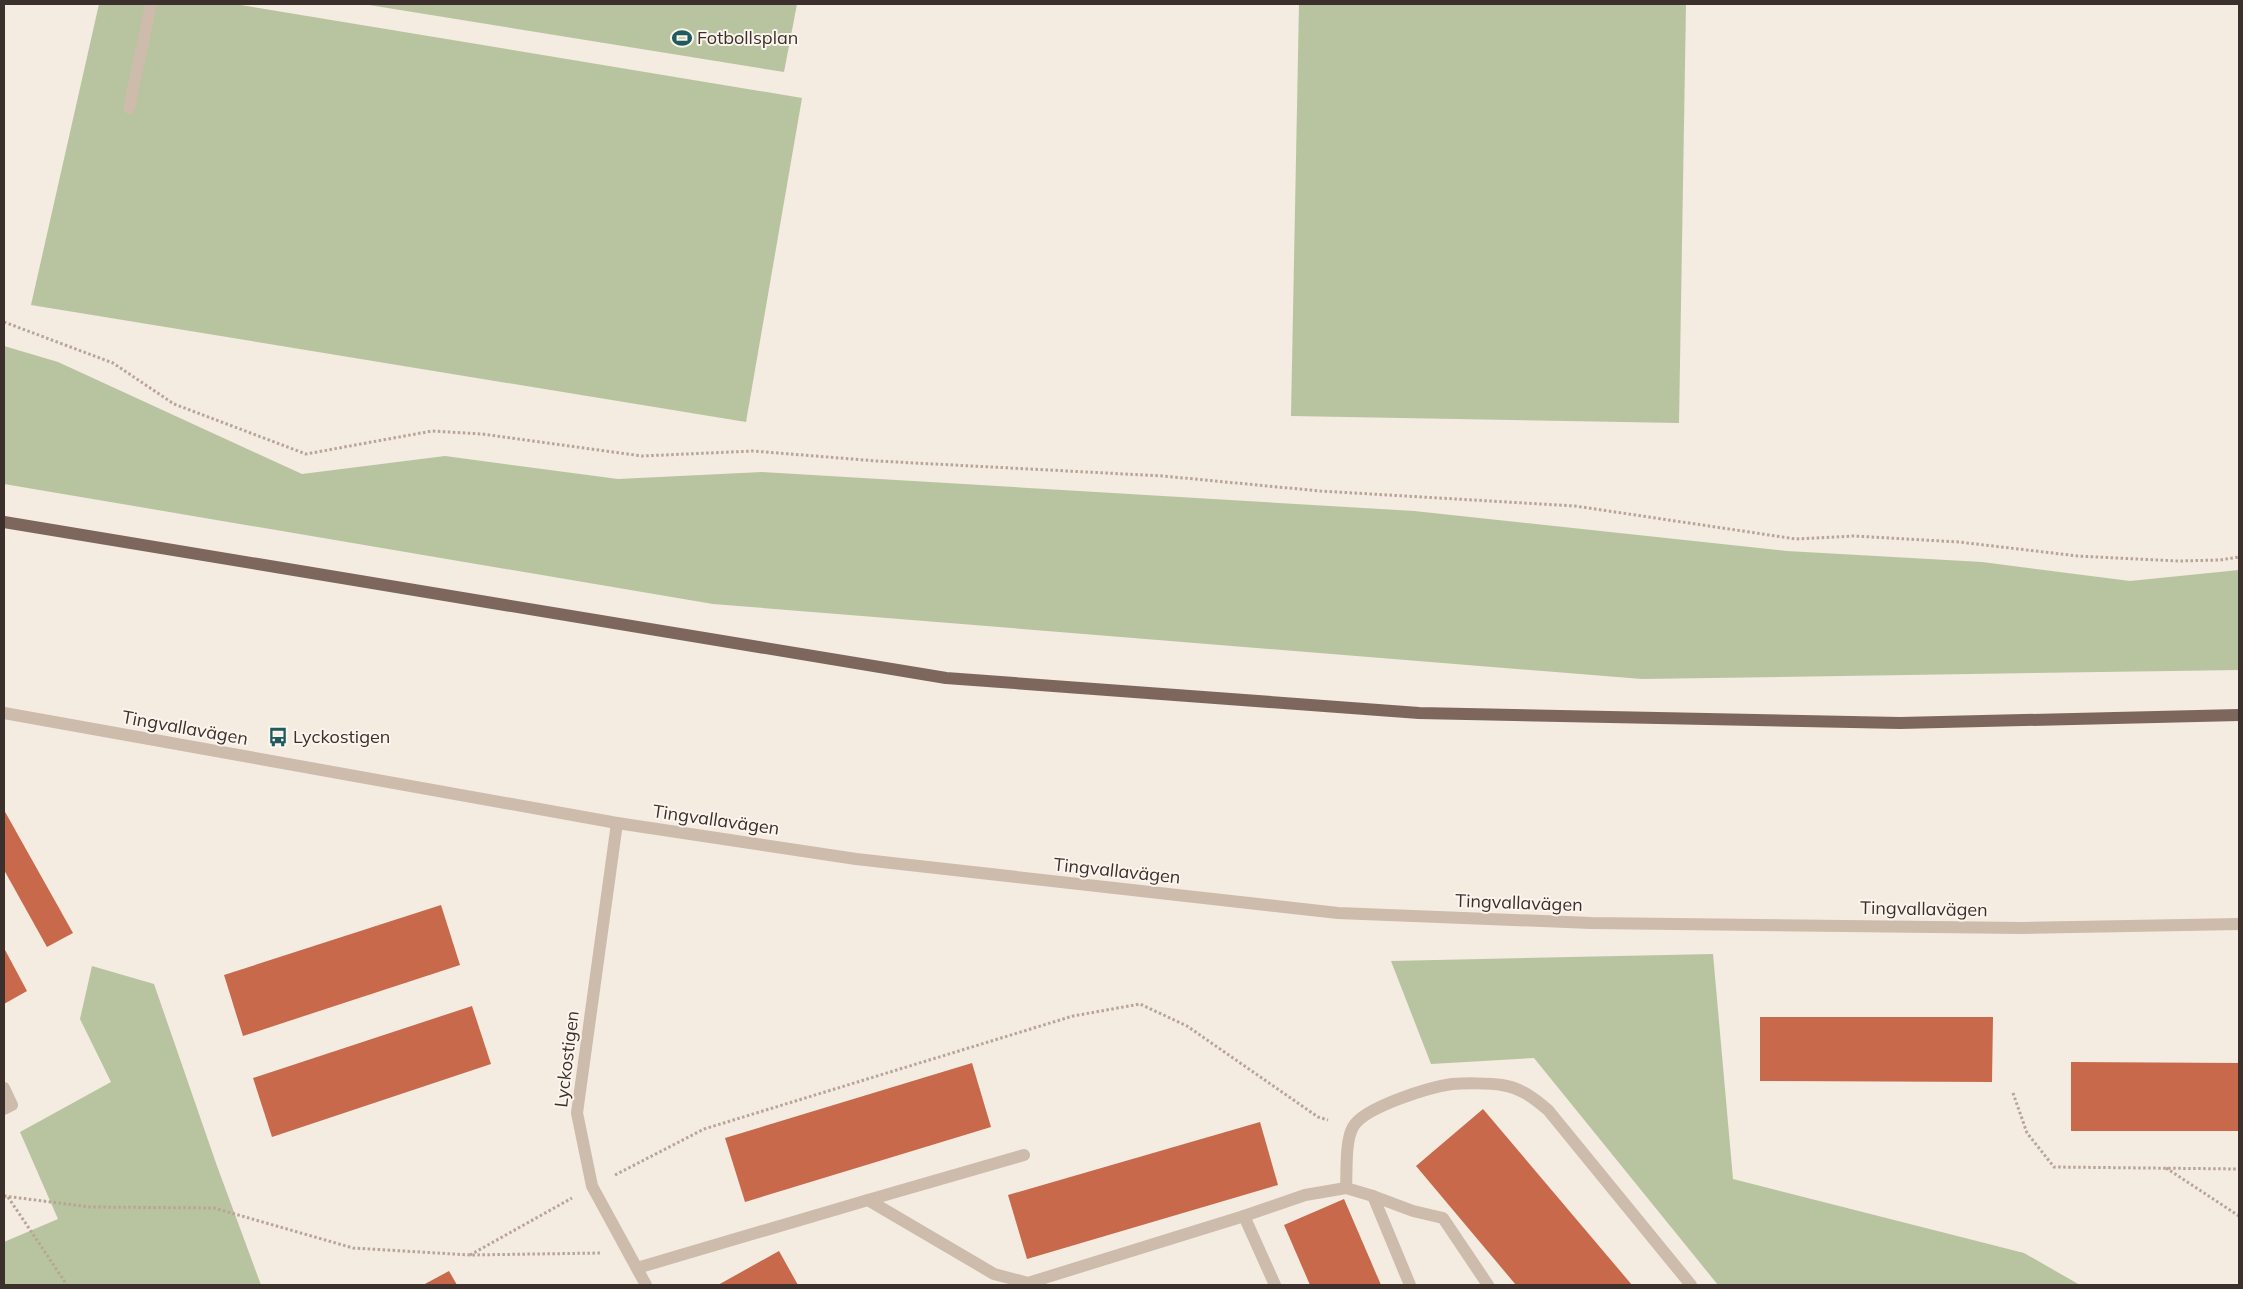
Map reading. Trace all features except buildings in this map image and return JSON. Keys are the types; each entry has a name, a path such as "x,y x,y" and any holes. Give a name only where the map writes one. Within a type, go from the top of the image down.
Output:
{"main road":[{"path":"4,522 946,678 1419,713 1900,723 2239,716"}],"street":[{"path":"129,108 150,4"},
{"name":"Tingvallavägen","path":"4,713 617,823 856,859 1338,913 1591,923 2022,928 2239,924"},
{"name":"Lyckostigen","path":"617,823 577,1113 592,1186 646,1285"},
{"path":"1346,1188 1349,1147 1353,1127 1365,1113 1401,1098 1452,1084 1502,1085 1529,1094 1548,1110 1692,1285"},
{"path":"4,1088 12,1105 4,1109"},
{"path":"637,1268 1024,1155"},
{"path":"868,1200 994,1274 1028,1282 1244,1216 1305,1195 1346,1188 1413,1211 1443,1218 1488,1285"},
{"path":"1373,1196 1410,1285"},
{"path":"1244,1216 1275,1285"}],"path":[{"path":"4,322 113,362 174,404 306,454 432,431 482,434 642,456 753,451 886,461 1163,476 1320,491 1575,506 1796,539 1854,536 1892,538 1959,542 2078,556 2178,561 2220,560 2239,557"},
{"path":"470,1255 592,1186 704,1129 1073,1016 1140,1004 1187,1026 1318,1117 1353,1127"},
{"path":"2013,1093 2027,1133 2054,1168 2239,1169"},
{"path":"2166,1168 2239,1216"},
{"path":"6,1196 90,1207 214,1208 353,1248 470,1255 628,1252"},
{"path":"6,1196 67,1285"}],"green space":[{"path":"99,4 235,4 802,98 746,422 31,305"},
{"name":"Fotbollsplan","path":"363,4 797,4 784,72"},
{"path":"1299,4 1686,4 1679,423 1291,416"},
{"path":"4,346 58,362 302,474 445,456 618,479 762,472 1414,511 1787,551 1982,562 2130,581 2239,570 2239,670 1642,679 713,604 4,484"},
{"path":"1713,954 1733,1179 2024,1253 2080,1285 1718,1285 1534,1058 1431,1064 1391,961"},
{"path":"92,966 154,984 217,1166 261,1285 4,1285 4,1242 58,1219 20,1132 111,1082 80,1019"}],"place":[{"name":"Fotbollsplan","path":"682,38"},
{"name":"Lyckostigen","path":"278,737"}]}
